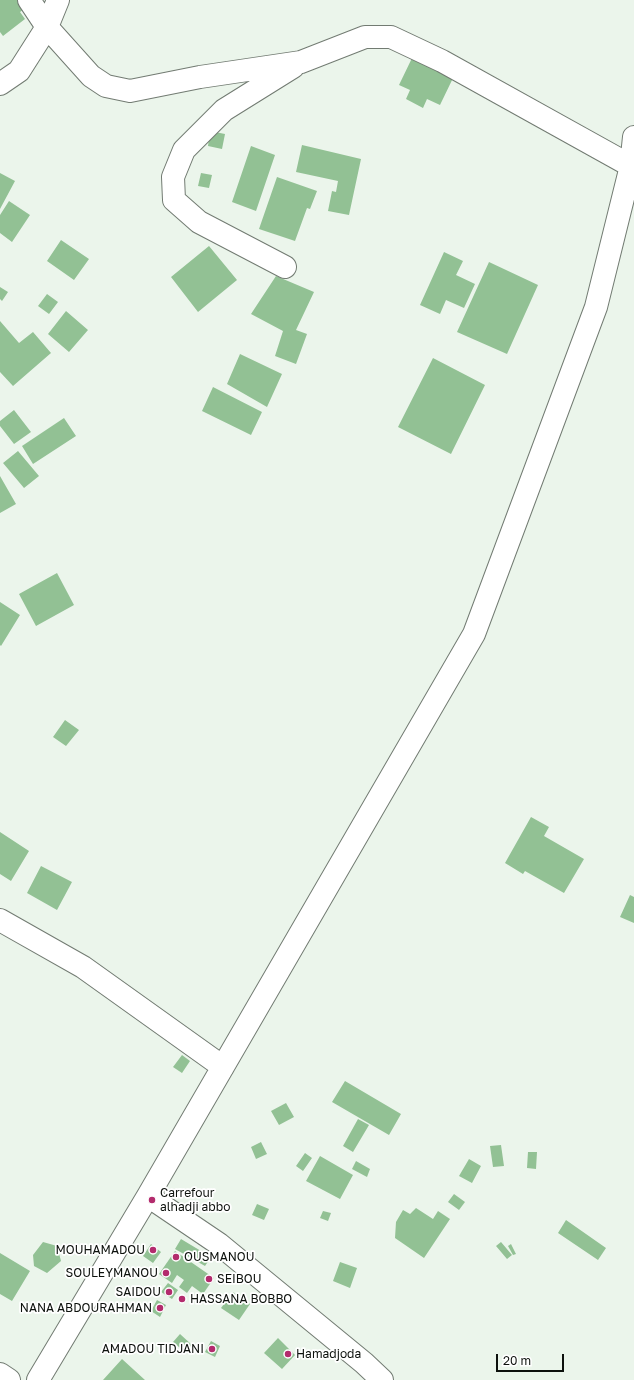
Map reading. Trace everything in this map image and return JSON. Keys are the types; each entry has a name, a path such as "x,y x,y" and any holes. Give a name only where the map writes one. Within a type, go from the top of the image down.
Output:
{"street":[{"path":"29,0 47,27 91,76 106,86 130,91 200,77 301,62"},
{"path":"0,84 19,71 47,27 58,0"},
{"path":"285,267 199,222 174,200 173,177 184,150 224,110 301,62 365,37 391,37 449,64 631,166"},
{"path":"38,1380 148,1196 474,634 596,307 631,166 634,137"},
{"path":"0,920 83,967 223,1067"},
{"path":"148,1196 219,1244 364,1363 382,1380"},
{"path":"0,1374 9,1380"}],"building":[{"path":"0,0 21,0 27,7 20,12 25,19 3,36 0,32"},
{"path":"413,56 454,76 440,105 427,99 423,108 406,99 410,90 399,85"},
{"path":"210,131 225,134 222,149 208,146"},
{"path":"302,145 361,159 349,215 328,211 332,191 336,192 338,181 296,172"},
{"path":"251,146 275,155 256,211 232,202"},
{"path":"0,173 15,181 0,209"},
{"path":"201,173 212,175 209,188 198,186"},
{"path":"277,177 317,191 310,209 307,208 295,241 259,229"},
{"path":"9,201 30,215 12,242 0,233 0,215"},
{"path":"61,240 89,259 74,280 47,261"},
{"path":"209,246 237,280 198,312 171,277"},
{"path":"444,252 463,261 456,275 475,284 464,308 446,300 440,314 420,305"},
{"path":"489,262 538,285 507,354 457,332"},
{"path":"276,276 314,292 296,330 307,334 296,364 275,356 283,331 251,314"},
{"path":"0,287 8,292 2,301 0,299"},
{"path":"47,294 58,302 49,314 38,306"},
{"path":"66,311 88,330 69,352 48,334"},
{"path":"0,321 19,343 33,332 51,353 13,386 0,372"},
{"path":"240,354 282,374 267,407 227,384"},
{"path":"433,358 485,385 451,454 398,427"},
{"path":"213,387 262,412 251,435 202,411"},
{"path":"14,410 31,432 14,444 0,426 0,421"},
{"path":"64,418 76,436 33,464 22,446"},
{"path":"18,451 39,476 24,488 3,463"},
{"path":"0,476 16,504 0,513"},
{"path":"57,573 74,605 36,626 19,594"},
{"path":"0,602 20,615 1,646 0,645"},
{"path":"65,720 79,730 66,746 53,737"},
{"path":"531,817 549,827 544,836 584,859 564,893 525,871 523,874 505,863"},
{"path":"0,832 29,851 11,881 0,874"},
{"path":"41,866 72,882 57,910 27,893"},
{"path":"630,895 634,897 634,923 620,917"},
{"path":"182,1055 190,1061 182,1073 173,1067"},
{"path":"345,1081 401,1114 389,1135 332,1102"},
{"path":"286,1103 294,1117 279,1125 271,1111"},
{"path":"358,1119 369,1125 353,1152 343,1146"},
{"path":"261,1142 267,1154 256,1159 251,1147"},
{"path":"501,1145 504,1166 493,1167 490,1146"},
{"path":"528,1152 537,1152 536,1169 527,1168"},
{"path":"305,1153 312,1158 303,1171 296,1166"},
{"path":"320,1156 353,1175 340,1199 306,1181"},
{"path":"469,1159 481,1166 472,1183 459,1176"},
{"path":"356,1161 370,1169 367,1177 352,1169"},
{"path":"454,1194 465,1202 459,1210 448,1202"},
{"path":"257,1204 269,1209 264,1220 252,1215"},
{"path":"416,1208 433,1219 438,1211 450,1219 424,1258 395,1238 396,1222 403,1210 410,1214"},
{"path":"323,1211 331,1213 328,1221 320,1218"},
{"path":"566,1220 606,1248 598,1260 558,1233"},
{"path":"181,1239 211,1257 205,1266 175,1249"},
{"path":"43,1242 57,1246 61,1261 47,1273 34,1266 33,1255"},
{"path":"501,1242 512,1255 507,1259 496,1246"},
{"path":"151,1244 161,1252 153,1263 143,1256"},
{"path":"511,1244 516,1254 513,1255 508,1246"},
{"path":"175,1251 214,1278 203,1294 192,1286 187,1293 179,1287 184,1280 177,1275 172,1283 159,1274"},
{"path":"0,1253 30,1271 12,1301 0,1294"},
{"path":"340,1262 357,1268 350,1288 333,1281"},
{"path":"168,1283 178,1290 172,1299 161,1292"},
{"path":"233,1292 250,1304 239,1320 221,1308"},
{"path":"157,1300 166,1305 160,1317 151,1311"},
{"path":"180,1334 192,1345 185,1352 173,1342"},
{"path":"278,1338 295,1355 282,1369 264,1353"},
{"path":"211,1341 220,1346 215,1357 205,1352"},
{"path":"122,1359 145,1380 103,1380"}],"place":[{"name":"Carrefour alhadji abbo","path":"152,1200"},
{"name":"MOUHAMADOU","path":"153,1250"},
{"name":"OUSMANOU","path":"176,1257"},
{"name":"SOULEYMANOU","path":"166,1273"},
{"name":"SEIBOU","path":"209,1279"},
{"name":"SAIDOU","path":"169,1292"},
{"name":"HASSANA BOBBO","path":"182,1299"},
{"name":"NANA ABDOURAHMAN","path":"160,1308"},
{"name":"AMADOU TIDJANI","path":"212,1349"},
{"name":"Hamadjoda","path":"288,1354"}]}
